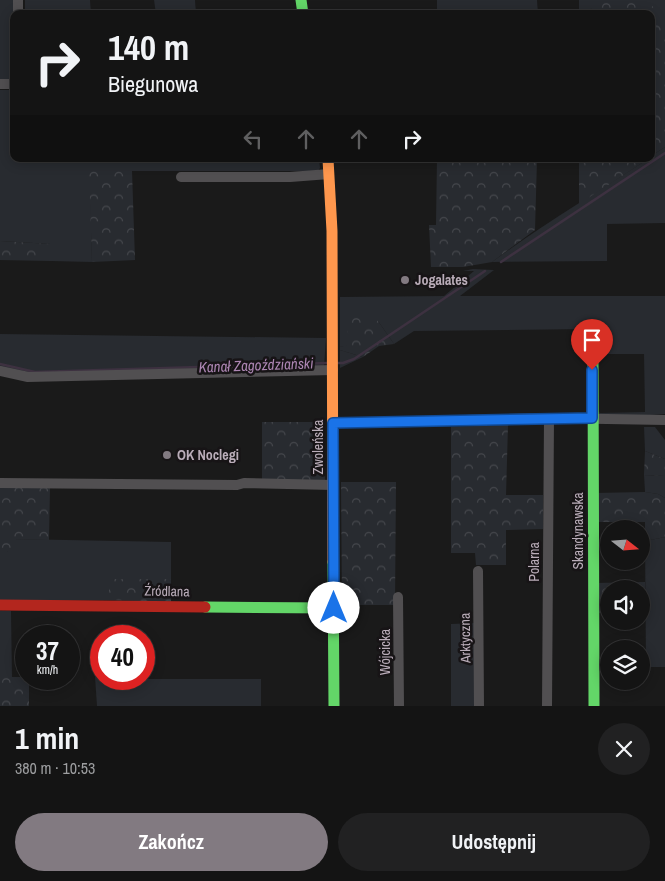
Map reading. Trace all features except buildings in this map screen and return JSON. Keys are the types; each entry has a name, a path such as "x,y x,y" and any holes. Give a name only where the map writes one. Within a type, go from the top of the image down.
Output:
{"street":[{"name":"Zwoleńska","path":"328,162 332,231 334,706"},
{"path":"182,177 290,177 329,174"},
{"name":"Skandynawska","path":"593,356 594,706"},
{"path":"0,371 28,377 333,364"},
{"path":"333,423 549,418 665,420"},
{"name":"Polarna","path":"547,706 549,418"},
{"path":"0,483 237,486 244,483 333,485"},
{"name":"Arktyczna","path":"478,571 479,706"},
{"name":"Wójcicka","path":"398,597 399,706"},
{"name":"Źródlana","path":"0,605 334,608"}],"green space":[{"path":"0,0 14,0 14,10 10,10 10,80 0,80"},
{"path":"25,0 90,0 91,10 25,10"},
{"path":"154,0 195,0 196,10 155,10"},
{"path":"437,0 537,0 538,10 437,10"},
{"path":"579,0 592,0 593,8 579,10"},
{"path":"592,0 648,0 665,24 665,147 655,153 655,10 588,10 592,8"},
{"path":"646,0 665,0 665,32 655,19 655,10 650,10"},
{"path":"0,90 10,90 10,162 319,162 320,168 318,171 90,171 92,262 51,261 50,244 0,241"},
{"path":"665,147 665,223 607,224 607,261 492,262 569,209 643,162 655,162 655,153"},
{"path":"437,162 537,162 535,230 492,262 463,267 431,267 429,225 436,225"},
{"path":"579,162 643,162 579,204"},
{"path":"89,171 132,171 135,260 92,262"},
{"path":"0,241 51,244 51,261 0,260"},
{"path":"473,269 494,270 460,296 665,296 665,414 622,417 597,415 598,411 600,413 645,412 644,354 588,354 587,329 414,331 394,344 378,321 351,345 340,347 340,297 444,296 474,271 463,271"},
{"path":"358,313 378,321 394,344 379,346 363,357 340,350 340,347 351,344 345,322"},
{"path":"0,334 326,338 324,367 30,373 0,367"},
{"path":"340,350 363,357 340,368"},
{"path":"262,422 324,422 325,481 262,480"},
{"path":"508,425 506,495 543,495 543,529 506,530 506,565 476,565 475,553 451,553 451,427"},
{"path":"644,427 655,427 665,440 665,459 645,451"},
{"path":"645,451 665,459 665,476 644,475"},
{"path":"644,475 665,476 665,498 658,494 645,492"},
{"path":"341,482 396,482 395,605 342,605"},
{"path":"0,487 50,488 49,540 16,539 13,548 7,552 0,552"},
{"path":"645,492 658,494 665,498 665,537 650,540 650,520 600,520 600,522 597,522 596,493"},
{"path":"665,537 665,667 650,667 650,640 646,640 646,630 650,630 650,580 645,580 645,570 650,570 650,540"},
{"path":"15,539 171,542 171,579 114,579 109,600 0,601 0,552 7,552"},
{"path":"114,579 171,579 171,602 109,600 109,588"},
{"path":"596,583 600,583 600,613 597,613"},
{"path":"0,611 11,611 12,677 0,677"},
{"path":"476,623 476,706 451,706 451,624"},
{"path":"0,677 15,677 15,690 29,690 29,706 0,706"},
{"path":"155,679 261,679 261,706 97,706 96,690 155,690"}],"waterway":[{"name":"Kanał Zagoździański","path":"655,160 665,153"},
{"name":"Kanał Zagoździański","path":"501,262 651,162"},
{"name":"Kanał Zagoździański","path":"338,363 354,359 485,271"},
{"name":"Kanał Zagoździański","path":"0,364 35,372 327,363"}],"traffic: fast":[{"path":"301,0 302,10"},
{"path":"593,356 594,706"},
{"path":"333,562 334,706"},
{"path":"205,607 334,608"}],"traffic: slow":[{"path":"328,162 332,231 333,562"}],"traffic: jam":[{"path":"0,605 205,607"}],"place":[{"name":"Jogalates","path":"405,280"},
{"name":"OK Noclegi","path":"167,455"}],"route":[{"path":"334,608 333,423 592,418 592,370"}]}
